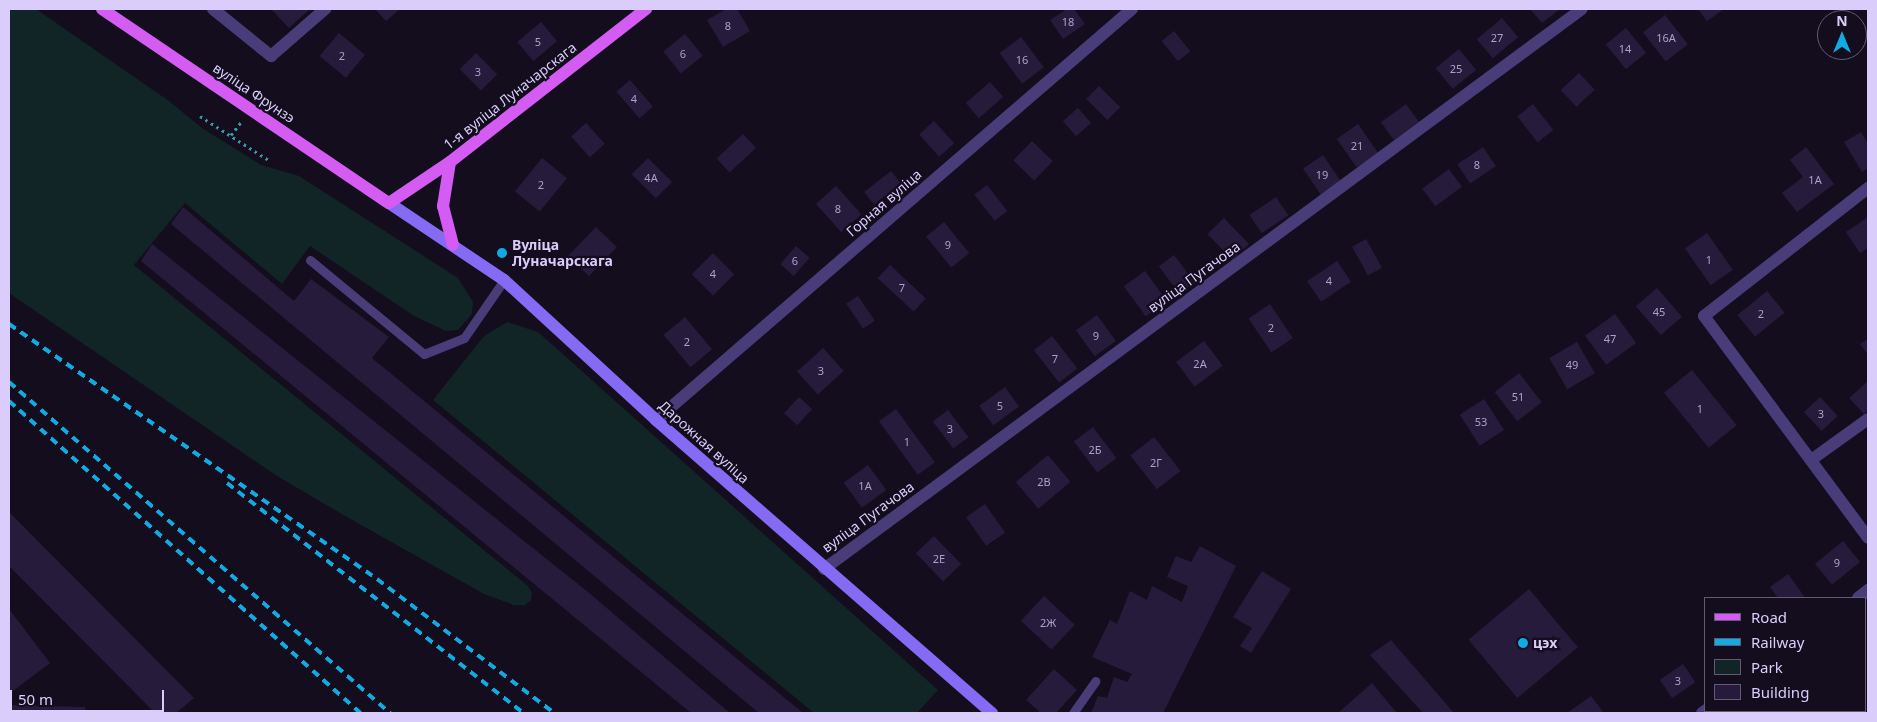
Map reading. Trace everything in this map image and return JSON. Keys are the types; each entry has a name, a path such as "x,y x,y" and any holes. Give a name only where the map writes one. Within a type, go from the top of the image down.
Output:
{"main road":[{"name":"вуліца Фрунзэ","path":"102,9 389,203"},
{"name":"1-я вуліца Луначарскага","path":"389,203 450,162 646,9"},
{"path":"450,162 443,206 453,244"}],"street":[{"path":"213,9 271,56 325,9"},
{"name":"Горная вуліца","path":"656,420 1132,9"},
{"name":"вуліца Пугачова","path":"824,569 1582,9"},
{"path":"1868,188 1704,316 1868,538"},
{"name":"Дарожная вуліца","path":"389,203 453,244 504,280 656,420 824,569 992,713"},
{"path":"1811,460 1868,418"}],"lane":[{"path":"310,260 424,354 464,338 504,280"},
{"path":"1073,713 1095,681"}],"path":[{"path":"200,116 270,161"}],"green space":[{"path":"9,9 36,9 169,101 202,128 261,165 299,176 458,278 473,302 472,314 458,330 446,331 414,316 310,246 282,284 185,203 134,265 528,586 532,593 531,600 525,605 514,605 484,594 345,516 277,476 9,293"},
{"path":"507,322 538,332 938,690 917,713 814,713 433,400 484,336"}],"building":[{"path":"271,9 310,9 289,28"},
{"path":"375,9 400,9 386,21"},
{"path":"726,9 737,9 750,31 723,47 707,20"},
{"path":"1067,9 1074,9 1085,24 1063,39 1050,20"},
{"path":"1530,9 1560,9 1542,23"},
{"path":"1698,9 1724,9 1707,21"},
{"path":"1665,15 1688,44 1666,61 1643,32"},
{"path":"1502,18 1518,37 1493,58 1477,39"},
{"path":"541,22 557,41 533,61 517,42"},
{"path":"1626,28 1646,53 1626,69 1606,44"},
{"path":"1174,31 1190,51 1178,61 1162,41"},
{"path":"339,33 365,55 346,78 320,56"},
{"path":"685,34 703,56 681,73 663,52"},
{"path":"1021,37 1044,67 1022,84 999,53"},
{"path":"1459,49 1476,70 1453,89 1436,68"},
{"path":"476,53 497,74 481,90 460,69"},
{"path":"1579,73 1595,90 1576,107 1561,90"},
{"path":"630,80 653,106 639,118 616,92"},
{"path":"990,82 1003,97 979,118 966,103"},
{"path":"1099,86 1120,107 1107,120 1086,99"},
{"path":"1406,104 1419,122 1394,140 1381,122"},
{"path":"1533,104 1553,130 1538,142 1517,116"},
{"path":"1078,108 1091,123 1076,136 1063,121"},
{"path":"934,121 954,143 939,157 919,134"},
{"path":"586,123 605,144 590,157 571,136"},
{"path":"1358,124 1378,153 1357,168 1337,139"},
{"path":"1861,132 1868,144 1868,168 1862,172 1844,142"},
{"path":"743,134 756,148 730,172 717,159"},
{"path":"1032,141 1053,161 1034,181 1013,160"},
{"path":"1483,147 1496,166 1470,183 1457,164"},
{"path":"1806,147 1834,184 1797,212 1782,193 1803,177 1790,160"},
{"path":"1323,155 1341,182 1321,195 1303,168"},
{"path":"542,158 567,178 540,212 515,191"},
{"path":"648,158 672,182 656,198 632,174"},
{"path":"1449,169 1462,187 1435,206 1422,188"},
{"path":"891,171 901,184 874,205 864,192"},
{"path":"987,185 1007,211 995,221 974,195"},
{"path":"836,186 861,214 841,232 816,204"},
{"path":"1276,197 1288,215 1262,233 1249,215"},
{"path":"183,207 294,301 311,279 389,337 372,358 803,713 759,713 171,224"},
{"path":"1868,217 1868,248 1860,253 1846,232"},
{"path":"1224,218 1249,244 1232,260 1207,234"},
{"path":"944,222 969,253 951,268 926,236"},
{"path":"596,227 617,247 589,276 568,256"},
{"path":"1707,233 1733,270 1711,285 1685,248"},
{"path":"1366,239 1382,268 1368,276 1352,247"},
{"path":"152,244 588,592 730,713 691,713 141,261"},
{"path":"796,246 810,258 794,276 780,264"},
{"path":"713,253 734,274 713,295 692,274"},
{"path":"1174,255 1194,282 1179,294 1159,266"},
{"path":"1337,261 1351,282 1321,302 1307,281"},
{"path":"890,265 926,298 914,312 878,278"},
{"path":"1145,271 1167,301 1146,316 1124,286"},
{"path":"1657,288 1682,317 1661,335 1636,306"},
{"path":"1767,291 1785,313 1755,337 1737,315"},
{"path":"858,296 875,321 863,329 846,304"},
{"path":"1270,304 1293,338 1271,353 1248,319"},
{"path":"1615,314 1636,343 1606,365 1585,336"},
{"path":"1097,315 1116,341 1095,356 1076,330"},
{"path":"685,317 712,349 691,367 664,335"},
{"path":"1052,336 1077,368 1059,382 1034,350"},
{"path":"1868,339 1868,355 1860,344"},
{"path":"1204,341 1223,366 1195,387 1176,362"},
{"path":"1577,342 1595,373 1567,389 1549,358"},
{"path":"823,348 844,371 818,394 797,371"},
{"path":"1692,370 1737,425 1709,448 1664,393"},
{"path":"1519,373 1542,402 1517,421 1495,392"},
{"path":"1867,382 1868,410 1864,414 1849,398"},
{"path":"1005,387 1019,406 993,425 979,406"},
{"path":"799,397 812,409 797,425 784,413"},
{"path":"1820,397 1838,416 1822,431 1804,412"},
{"path":"1484,399 1504,430 1480,446 1460,415"},
{"path":"896,409 935,462 918,475 879,421"},
{"path":"948,410 968,437 953,449 933,421"},
{"path":"1093,427 1116,458 1097,473 1074,441"},
{"path":"1154,437 1180,471 1157,489 1130,455"},
{"path":"1048,455 1070,482 1038,509 1016,482"},
{"path":"868,465 886,490 862,508 844,483"},
{"path":"985,504 1005,533 986,546 966,517"},
{"path":"9,512 194,698 176,713 155,713 9,566"},
{"path":"934,536 961,564 943,581 916,553"},
{"path":"1843,541 1860,562 1832,585 1815,564"},
{"path":"1200,546 1236,566 1163,713 1091,713 1098,696 1107,698 1114,677 1127,682 1132,674 1092,657 1110,620 1117,624 1130,591 1147,600 1152,586 1182,602 1188,586 1167,577 1176,556 1191,562"},
{"path":"1262,571 1291,589 1251,653 1240,646 1252,628 1233,617"},
{"path":"1788,574 1804,596 1777,597 1770,587"},
{"name":"цэх","path":"1529,589 1578,647 1517,698 1468,640"},
{"path":"1044,596 1075,625 1052,650 1021,621"},
{"path":"9,609 50,663 9,694"},
{"path":"1391,640 1454,713 1423,713 1370,655"},
{"path":"1683,664 1695,682 1672,698 1660,680"},
{"path":"1054,669 1077,690 1056,713 1041,713 1026,700"},
{"path":"1372,683 1397,713 1338,713"},
{"path":"1591,696 1604,713 1567,713"},
{"path":"9,705 85,707 85,713 9,713"}],"railway":[{"path":"9,324 377,579 554,713"},
{"path":"9,382 390,713"},
{"path":"9,401 361,713"},
{"path":"227,483 523,713"}],"place":[{"name":"Вуліца Луначарскага","path":"502,253"},
{"name":"цэх","path":"1523,643"}]}
